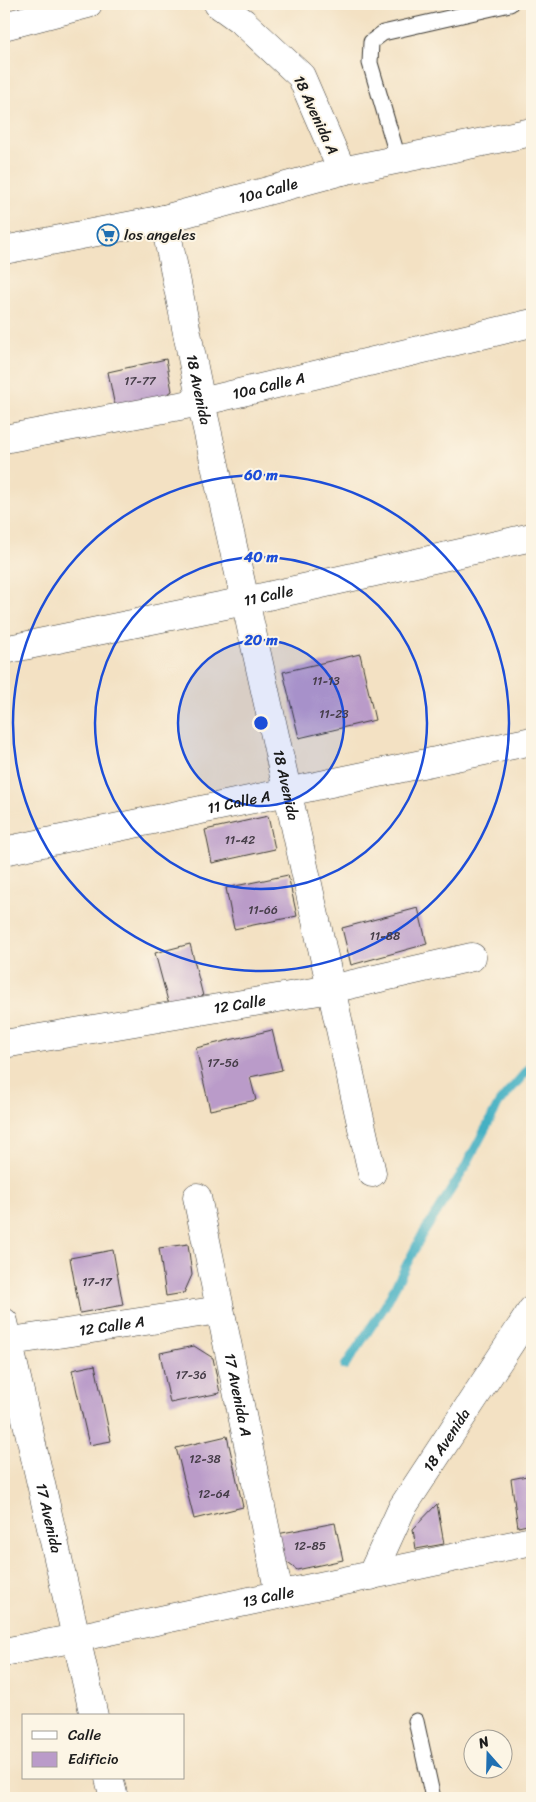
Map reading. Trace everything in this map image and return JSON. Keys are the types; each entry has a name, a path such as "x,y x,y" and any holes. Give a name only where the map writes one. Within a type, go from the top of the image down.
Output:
{"street":[{"path":"4,26 88,4"},
{"name":"18 Avenida A","path":"218,4 243,22 301,76 342,171"},
{"name":"10a Calle","path":"4,250 164,219 342,171 532,132"},
{"name":"18 Avenida","path":"164,219 201,402 372,1173"},
{"name":"10a Calle A","path":"4,439 201,402 532,323"},
{"name":"11 Calle","path":"4,650 245,601 532,537"},
{"name":"11 Calle A","path":"4,851 532,741"},
{"name":"12 Calle","path":"4,1044 331,989 472,957"},
{"name":"17 Avenida A","path":"197,1197 279,1594"},
{"name":"12 Calle A","path":"5,1335 220,1310"},
{"name":"18 Avenida","path":"371,1576 402,1508 532,1310"},
{"name":"17 Avenida","path":"5,1335 94,1714"},
{"name":"13 Calle","path":"4,1652 532,1541"},
{"path":"110,1780 114,1798"}],"lane":[{"path":"398,158 370,64 371,42 383,34 510,4"},
{"path":"416,1722 433,1798"}],"building":[{"path":"166,359 172,391 155,404 116,412 108,372"},
{"path":"360,654 375,720 299,738 283,672"},
{"path":"268,816 275,849 212,863 205,830"},
{"path":"288,875 297,916 234,929 226,888"},
{"path":"418,908 427,944 351,965 342,928"},
{"path":"190,944 203,996 169,1005 155,953"},
{"path":"272,1030 282,1070 250,1077 256,1100 210,1110 196,1048"},
{"path":"188,1244 192,1275 184,1293 166,1296 159,1248"},
{"path":"113,1250 123,1305 80,1313 70,1258"},
{"path":"194,1346 213,1358 220,1393 170,1403 160,1353"},
{"path":"95,1365 111,1441 89,1445 72,1370"},
{"path":"227,1436 243,1507 194,1519 176,1448"},
{"path":"532,1475 532,1524 518,1527 511,1479"},
{"path":"437,1504 444,1544 416,1549 413,1529"},
{"path":"335,1523 343,1560 297,1570 281,1558 277,1534"}],"waterway":[{"path":"345,1366 385,1306 421,1237 463,1171 499,1103 532,1065"}],"place":[{"name":"los angeles","path":"108,235"}]}
